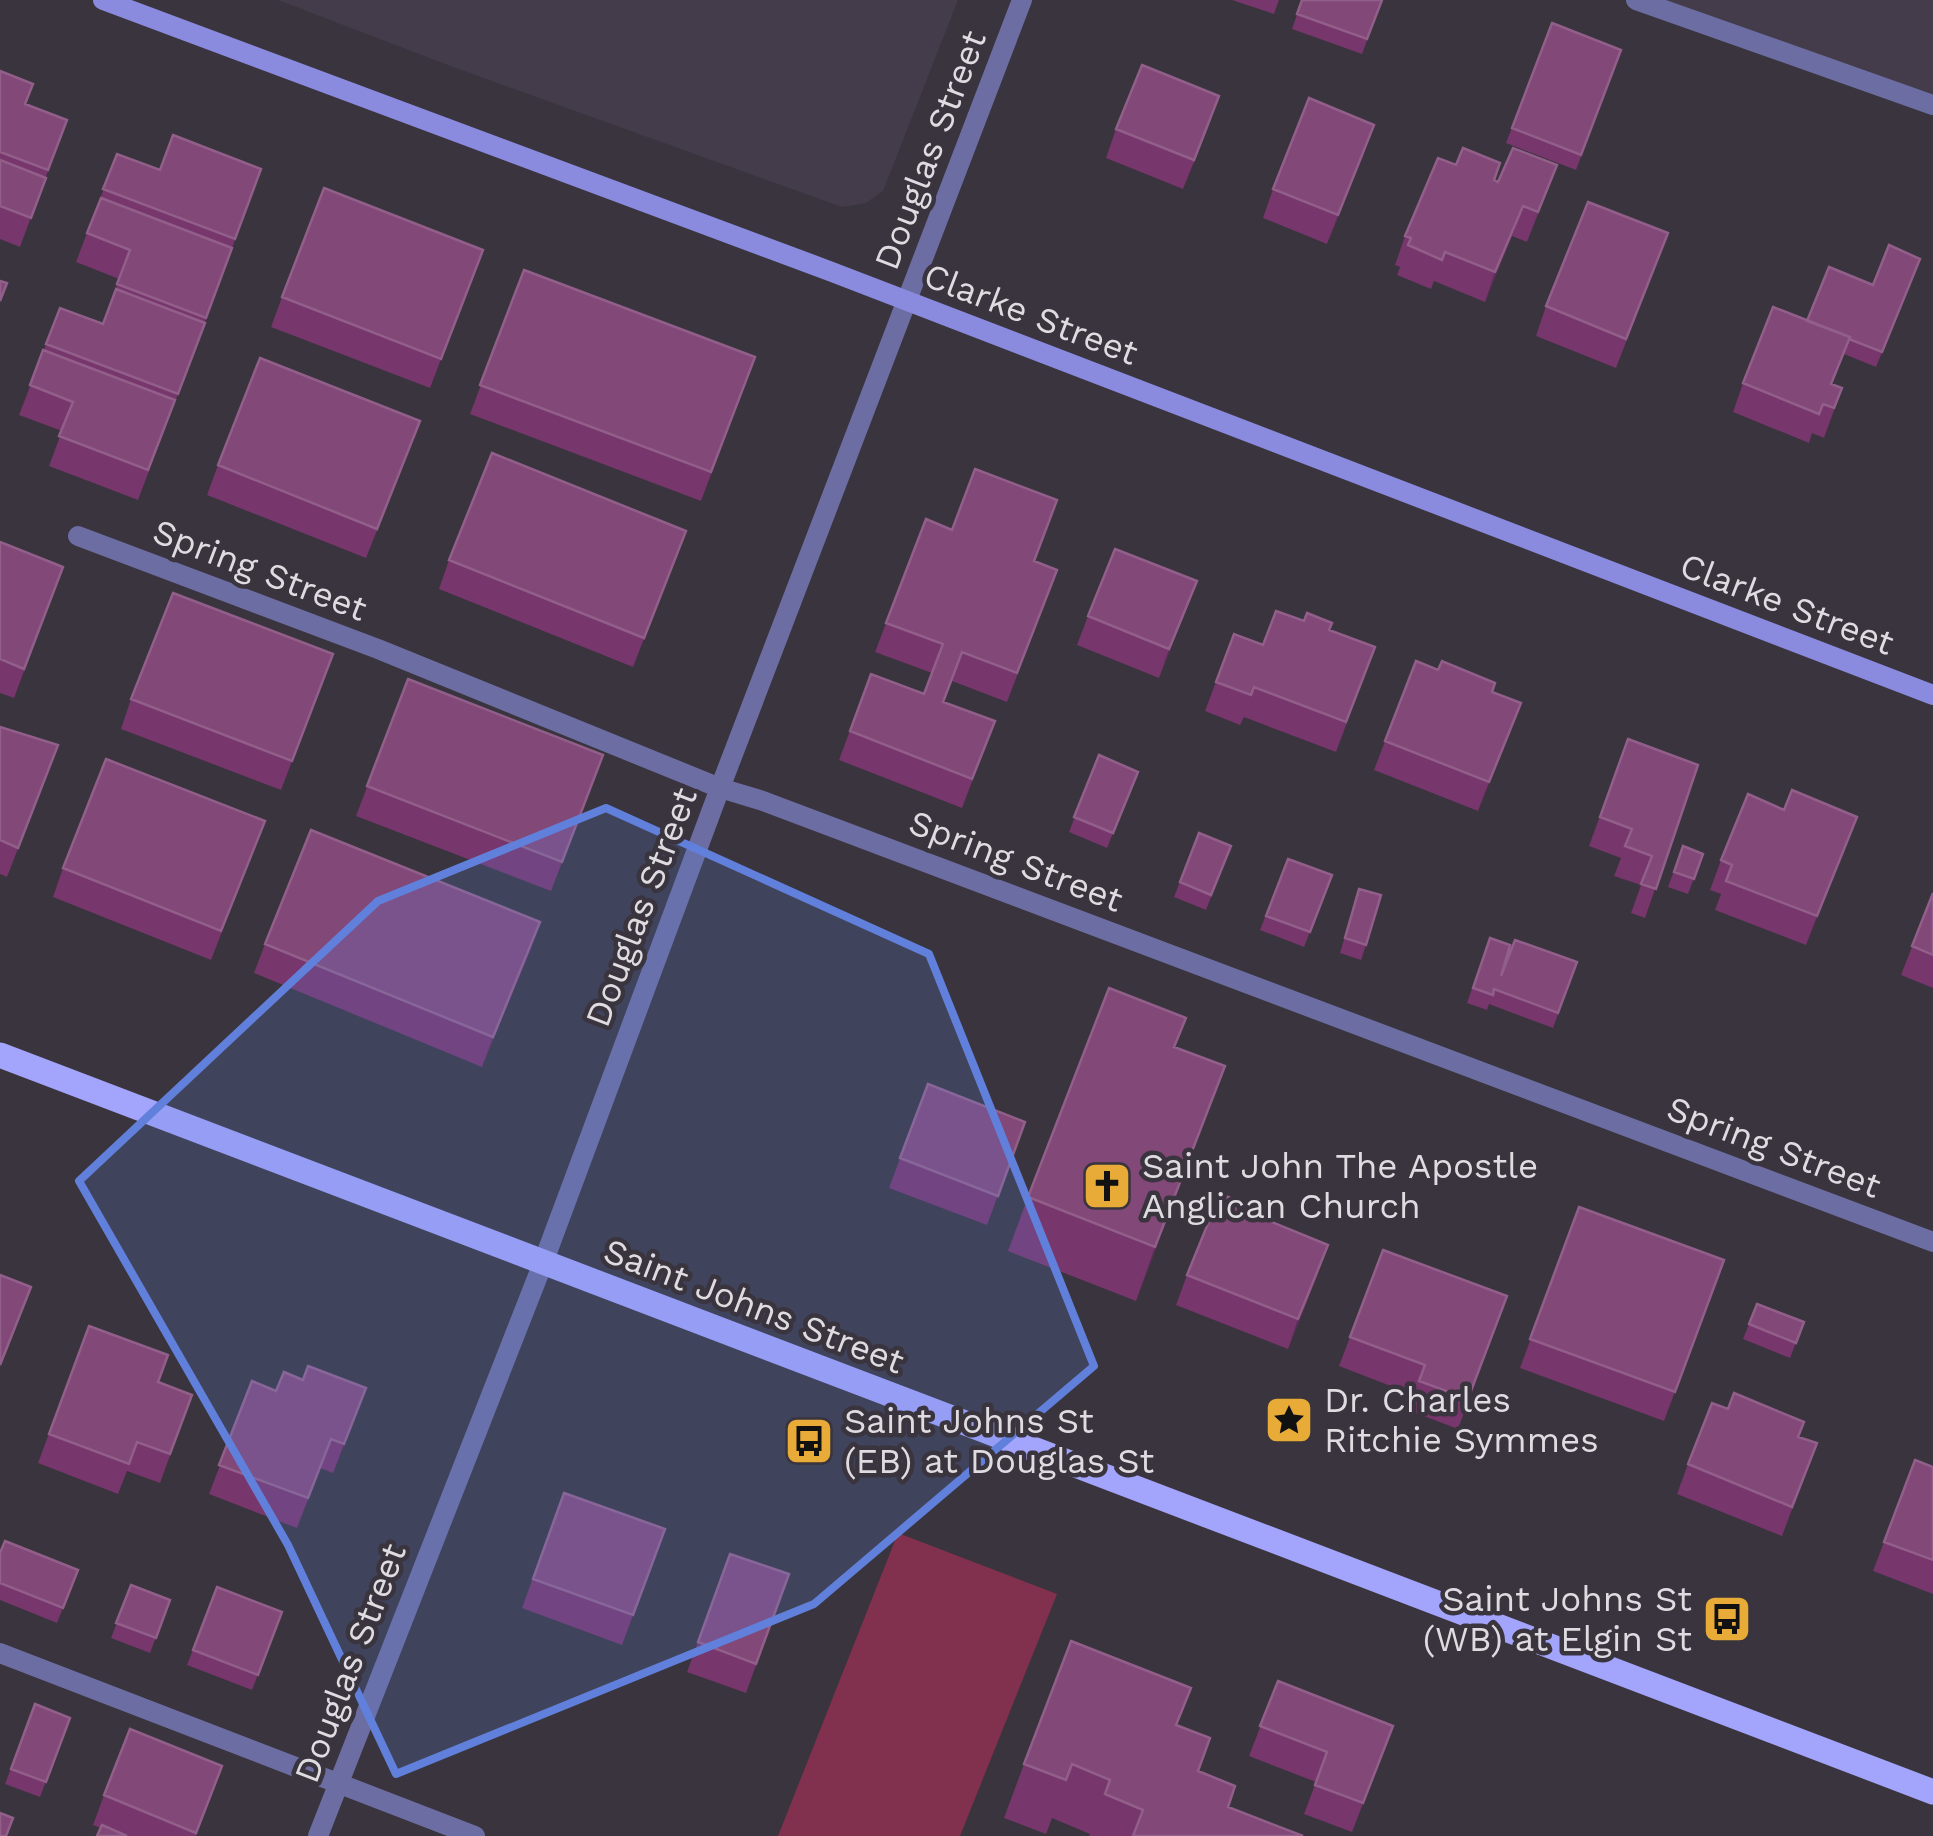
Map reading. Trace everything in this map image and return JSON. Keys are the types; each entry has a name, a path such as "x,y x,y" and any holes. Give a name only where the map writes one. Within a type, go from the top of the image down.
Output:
{"main road":[{"name":"Clarke Street","path":"104,0 906,301 1933,695"},
{"name":"Saint Johns Street","path":"0,1054 1933,1792"}],"street":[{"name":"Douglas Street","path":"318,1836 543,1263 1022,0"},
{"path":"1636,0 1933,105"},
{"name":"Spring Street","path":"78,536 378,649 720,788 762,800 1933,1242"},
{"path":"0,1653 476,1836"}],"highlighted area":[{"path":"606,808 929,954 1094,1366 814,1604 396,1774 288,1545 79,1181 378,901"}],"shaded area":[{"path":"278,0 958,0 883,191 866,203 842,207"},
{"path":"1660,0 1933,0 1933,98"},
{"path":"898,1533 1057,1594 960,1836 778,1836"}],"building":[{"path":"1302,0 1382,0 1367,39 1297,14"},
{"path":"1552,23 1621,50 1581,155 1512,128"},
{"path":"1142,65 1219,96 1194,160 1116,129"},
{"path":"0,71 33,84 25,104 67,120 48,170 0,152"},
{"path":"1309,98 1374,125 1338,215 1273,189"},
{"path":"173,135 261,169 235,239 103,189 117,154 160,170"},
{"path":"1463,148 1500,163 1494,180 1498,182 1513,148 1557,165 1538,212 1523,206 1495,272 1445,252 1442,260 1408,245 1411,238 1405,236 1438,158 1456,165"},
{"path":"0,160 46,178 31,218 0,206"},
{"path":"324,188 483,250 441,359 282,297"},
{"path":"101,198 232,248 206,318 117,284 130,250 87,233"},
{"path":"1588,202 1668,233 1626,339 1546,306"},
{"path":"1889,245 1920,259 1882,352 1807,321 1829,267 1873,285"},
{"path":"524,270 755,357 711,472 480,385"},
{"path":"0,281 7,283 0,301"},
{"path":"116,289 205,323 178,394 46,344 60,308 103,324"},
{"path":"1773,307 1850,337 1831,384 1842,388 1834,408 1823,404 1819,414 1743,383"},
{"path":"43,350 175,400 148,470 59,436 73,402 30,385"},
{"path":"260,358 420,421 377,529 218,465"},
{"path":"492,453 686,531 644,638 449,560"},
{"path":"975,469 1057,500 1034,561 1057,570 1017,673 962,652 943,702 995,721 972,779 850,731 871,674 924,694 943,644 886,623 926,519 952,530"},
{"path":"0,542 63,567 24,669 0,659"},
{"path":"1115,549 1197,581 1169,649 1088,616"},
{"path":"173,593 333,654 292,761 131,699"},
{"path":"1276,611 1304,621 1307,613 1332,623 1329,630 1375,647 1346,722 1254,687 1251,695 1216,682 1234,634 1263,645"},
{"path":"1416,661 1438,670 1442,661 1495,683 1492,692 1521,703 1489,782 1385,741"},
{"path":"408,679 603,755 562,862 367,786"},
{"path":"0,727 58,745 18,848 0,840"},
{"path":"1628,739 1698,765 1656,889 1641,884 1652,856 1625,846 1632,829 1600,817"},
{"path":"1099,755 1138,772 1113,833 1074,817"},
{"path":"106,759 265,821 221,931 63,868"},
{"path":"1792,790 1857,817 1817,916 1726,881 1732,865 1721,860 1748,794 1784,810"},
{"path":"311,830 540,922 493,1037 265,944"},
{"path":"1199,833 1231,846 1211,895 1180,882"},
{"path":"1683,846 1703,854 1694,879 1674,872"},
{"path":"1288,859 1332,875 1310,932 1266,916"},
{"path":"1359,889 1381,895 1366,945 1345,938"},
{"path":"1933,893 1933,955 1912,946"},
{"path":"1490,938 1510,945 1501,976 1515,940 1577,962 1558,1013 1494,989 1493,995 1473,988"},
{"name":"Saint John The Apostle Anglican Church","path":"1109,988 1186,1018 1174,1047 1225,1066 1155,1247 1028,1197"},
{"path":"928,1084 1025,1122 998,1196 900,1158"},
{"path":"1220,1194 1265,1211 1262,1218 1328,1245 1298,1319 1187,1275"},
{"path":"1579,1207 1724,1260 1675,1392 1530,1339"},
{"path":"1383,1250 1507,1296 1468,1399 1419,1381 1425,1365 1350,1337"},
{"path":"0,1275 31,1287 0,1365"},
{"path":"1757,1304 1804,1322 1796,1343 1749,1324"},
{"path":"89,1326 168,1355 158,1382 192,1395 170,1454 137,1442 129,1464 49,1434"},
{"path":"308,1366 366,1388 344,1444 331,1439 308,1498 219,1465 252,1381 276,1391 284,1372 303,1380"},
{"path":"1734,1393 1804,1422 1798,1437 1817,1443 1792,1507 1688,1464 1712,1403 1728,1409"},
{"path":"1915,1460 1933,1467 1933,1560 1884,1542"},
{"path":"564,1493 665,1529 633,1615 533,1579"},
{"path":"5,1541 78,1570 63,1608 0,1583 0,1553"},
{"path":"730,1554 789,1574 756,1664 698,1642"},
{"path":"131,1585 170,1600 156,1638 116,1623"},
{"path":"217,1587 282,1612 258,1675 193,1650"},
{"path":"1071,1641 1191,1688 1176,1725 1210,1738 1198,1771 1235,1786 1228,1807 1303,1836 1133,1836 1143,1810 1105,1794 1110,1780 1072,1764 1066,1780 1024,1764"},
{"path":"1278,1681 1393,1726 1363,1803 1315,1785 1327,1752 1260,1726"},
{"path":"35,1704 70,1718 46,1782 11,1769"},
{"path":"130,1729 222,1766 196,1833 104,1795"},
{"path":"0,1813 13,1818 6,1836 0,1836"},
{"path":"102,1825 127,1836 97,1836"}],"place":[{"name":"Saint John The Apostle Anglican Church","path":"1107,1186"},
{"name":"Dr. Charles Ritchie Symmes","path":"1289,1420"},
{"name":"Saint Johns St (EB) at Douglas St","path":"809,1441"},
{"name":"Saint Johns St (WB) at Elgin St","path":"1727,1619"}]}
